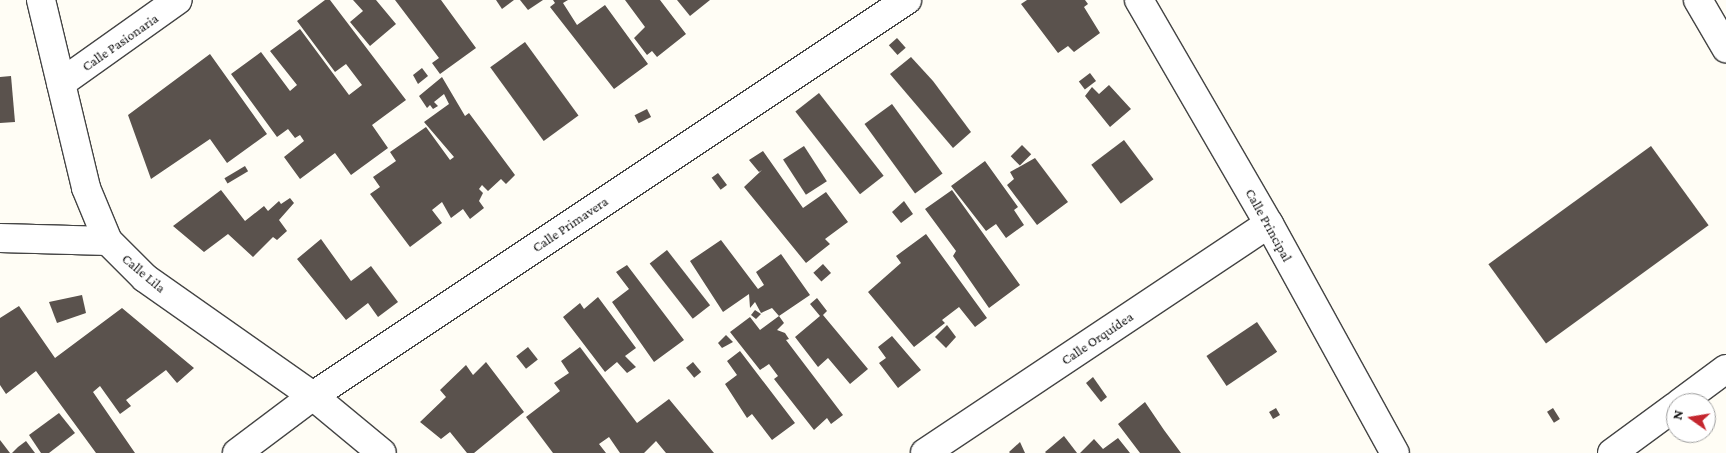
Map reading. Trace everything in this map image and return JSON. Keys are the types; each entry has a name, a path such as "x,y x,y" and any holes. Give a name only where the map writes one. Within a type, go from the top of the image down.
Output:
{"street":[{"name":"Calle Lila","path":"41,0 86,188 108,241 145,278 313,396 382,453"},
{"name":"Calle Pasionaria","path":"61,83 178,0"},
{"name":"Calle Primavera","path":"237,453 313,396 907,0"},
{"name":"Calle Principal","path":"1139,0 1269,224 1395,453"},
{"path":"1698,0 1726,48"},
{"name":"Calle Orquídea","path":"925,453 1269,224"},
{"path":"0,238 108,241"},
{"path":"1694,393 1726,369"},
{"path":"1612,453 1666,413"}],"building":[{"path":"325,0 330,0 406,100 372,125 388,148 351,175 335,153 300,179 284,157 304,141 300,135 295,138 288,129 277,137 231,74 261,52 290,91 297,85 270,51 300,29 349,95 362,85 346,64 335,72 297,21"},
{"path":"353,0 376,0 396,24 370,46 350,22 363,11"},
{"path":"395,0 441,0 476,48 440,74 432,63 439,58"},
{"path":"496,0 514,0 502,9"},
{"path":"520,0 543,0 528,10"},
{"path":"553,0 568,0 563,3 577,25 605,5 648,64 614,89 550,7 555,3"},
{"path":"625,0 660,0 686,34 657,57 652,51 647,55 634,38 645,27"},
{"path":"677,0 710,0 690,16"},
{"path":"1027,0 1085,0 1088,4 1084,7 1100,33 1074,52 1068,46 1058,53 1021,4"},
{"path":"897,38 906,48 898,55 889,45"},
{"path":"525,42 578,116 544,141 490,67"},
{"path":"210,54 267,134 227,163 210,139 151,179 128,115"},
{"path":"911,57 933,81 971,132 953,148 890,74"},
{"path":"422,68 428,76 418,84 413,75"},
{"path":"1090,73 1096,81 1085,89 1079,81"},
{"path":"11,76 15,122 0,123 0,77"},
{"path":"442,77 465,116 469,113 515,175 506,184 501,179 488,191 482,185 479,189 483,193 479,201 484,208 470,219 463,209 451,218 442,202 432,210 442,223 410,247 370,194 380,187 373,177 396,161 390,152 426,127 450,160 454,157 424,122 449,104 444,94 434,102 438,106 433,109 430,105 427,108 419,96"},
{"path":"1109,85 1131,109 1110,127 1085,96 1092,87 1099,94"},
{"path":"819,93 884,176 860,194 795,111"},
{"path":"892,104 943,174 915,194 864,124"},
{"path":"647,109 651,117 639,123 635,115"},
{"path":"1124,140 1153,179 1121,204 1091,165"},
{"path":"1022,145 1031,154 1020,166 1011,156"},
{"path":"804,146 827,181 806,195 783,160"},
{"path":"1651,146 1709,225 1546,343 1488,264"},
{"path":"763,151 803,208 826,192 848,222 825,239 830,244 806,263 744,187 762,170 759,172 749,160"},
{"path":"1035,158 1068,202 1037,225 1007,185 1014,179 1010,172"},
{"path":"985,161 1018,207 1014,210 1024,225 1006,238 996,224 986,231 951,186"},
{"path":"245,166 248,171 228,184 224,178"},
{"path":"718,173 727,185 721,190 712,178"},
{"path":"221,190 245,221 264,206 268,211 279,201 281,204 290,198 294,203 279,220 287,231 277,240 273,237 253,257 228,234 204,252 173,226"},
{"path":"952,190 1020,285 989,308 953,256 956,251 925,209"},
{"path":"904,201 913,214 901,223 892,212"},
{"path":"926,234 987,318 975,327 959,307 942,320 945,323 914,347 868,292 901,263 896,256"},
{"path":"321,239 351,281 371,266 398,302 378,317 368,303 346,320 297,259"},
{"path":"721,240 758,289 764,285 756,272 781,254 810,295 779,316 772,308 761,313 755,302 750,308 749,294 723,312 690,261"},
{"path":"667,250 710,305 693,319 650,264"},
{"path":"823,264 831,273 821,282 813,273"},
{"path":"627,265 684,340 654,362 612,302 629,289 616,272"},
{"path":"82,295 86,313 57,323 49,302"},
{"path":"598,297 636,348 625,356 636,367 627,373 617,362 605,372 563,317 580,303 584,309"},
{"path":"817,298 827,311 823,315 868,369 850,384 828,358 818,367 795,337 820,316 810,304"},
{"path":"19,306 55,358 122,308 194,368 177,383 166,370 126,400 131,406 120,414 100,386 93,392 135,453 96,453 36,371 6,394 0,385 0,318"},
{"path":"755,310 761,314 756,319 751,315"},
{"path":"779,316 784,323 777,330 785,333 789,339 786,340 843,415 831,424 827,418 814,430 774,379 778,376 769,364 760,370 730,332 750,317 760,330"},
{"path":"1257,322 1277,352 1227,386 1206,356"},
{"path":"947,325 956,337 946,348 935,337"},
{"path":"726,335 733,342 722,348 718,343"},
{"path":"892,336 921,370 898,388 879,363 886,358 878,347"},
{"path":"528,347 538,360 526,369 516,356"},
{"path":"580,347 637,423 669,399 714,453 666,453 656,441 644,453 620,453 609,437 599,444 606,453 553,453 526,417 560,391 554,383 569,373 561,361"},
{"path":"740,351 795,423 772,440 752,414 747,418 725,384 737,375 727,361"},
{"path":"486,362 524,412 474,453 467,453 450,432 441,439 420,422 446,397 440,390 466,365 473,375"},
{"path":"693,362 701,372 694,378 686,368"},
{"path":"1093,377 1107,397 1101,402 1086,383"},
{"path":"1145,402 1181,453 1140,453 1118,424"},
{"path":"1276,408 1280,415 1273,419 1269,412"},
{"path":"1553,408 1560,419 1554,423 1547,412"},
{"path":"59,413 75,433 49,453 41,453 29,435"},
{"path":"1064,436 1077,453 1045,452"},
{"path":"1118,438 1130,453 1080,453 1094,439 1103,449"},
{"path":"0,440 10,453 0,453"},
{"path":"26,441 35,453 12,453 18,447"},
{"path":"1020,442 1025,453 1009,452"}]}
